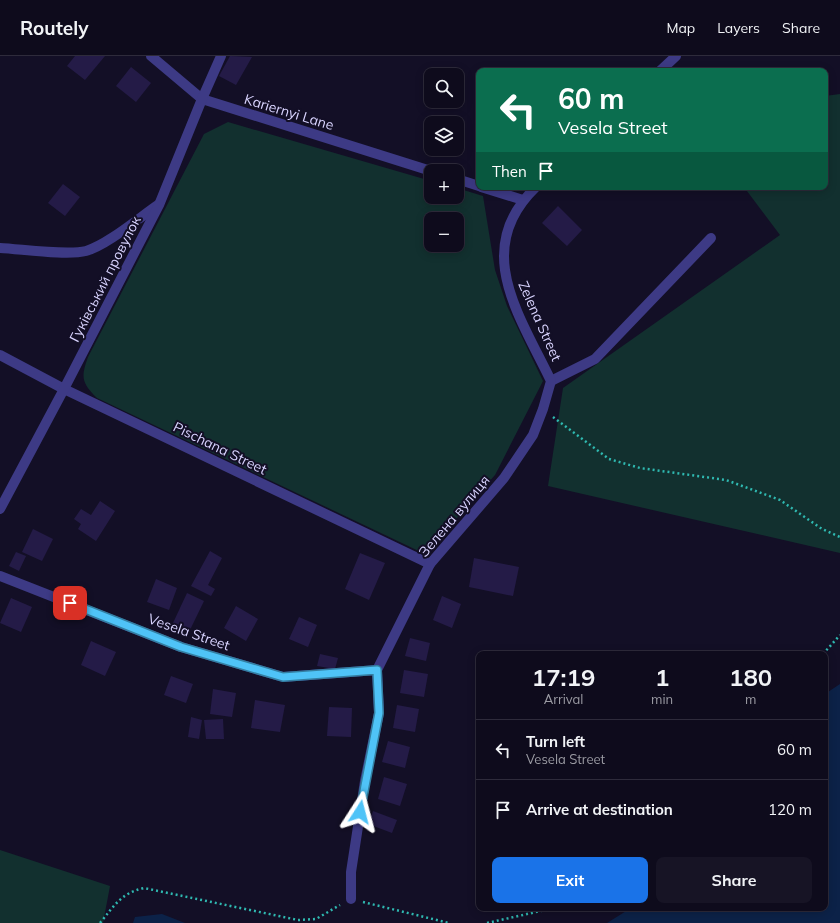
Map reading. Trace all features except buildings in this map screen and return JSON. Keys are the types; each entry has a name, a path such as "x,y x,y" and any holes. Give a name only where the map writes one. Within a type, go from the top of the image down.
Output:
{"street":[{"name":"Kariernyi Lane","path":"151,56 202,99 424,169"},
{"name":"Гуківський провулок","path":"0,509 159,205 221,56"},
{"path":"663,68 676,56"},
{"path":"464,181 476,186"},
{"path":"490,190 523,200"},
{"name":"Zelena Street","path":"533,190 523,200 510,224 503,249 505,275 511,298 551,381"},
{"path":"0,248 74,253 86,251 105,242 159,205"},
{"path":"551,381 595,359 711,238"},
{"name":"Pischana Street","path":"0,355 64,389 430,564"},
{"name":"Зелена вулиця","path":"377,670 430,564 504,478 533,435 543,409 551,381"},
{"name":"Vesela Street","path":"0,576 181,647 283,677 377,670"},
{"path":"351,899 351,872 365,781 379,713 377,670"}],"path":[{"path":"543,409 609,459 640,468 726,480 780,500 822,528 840,537"},
{"path":"826,651 840,635"},
{"path":"100,923 121,897 132,890 144,888 298,920 316,919 351,899 449,923"},
{"path":"487,923 541,911"}],"green space":[{"path":"840,94 840,553 548,486 563,388 780,235 746,190 828,190 828,96"},
{"path":"228,122 424,179 424,204 464,204 464,190 483,196 495,270 507,306 543,381 495,475 425,554 97,398 88,388 84,379 84,370 88,357 204,134"},
{"path":"0,850 110,886 103,923 0,923"}],"water":[{"path":"840,684 840,923 607,923 626,911 828,911 828,692"},
{"path":"162,914 185,923 133,923 135,917"}],"route":[{"path":"70,603 181,647 283,677 377,670 379,713 360,812"}]}
